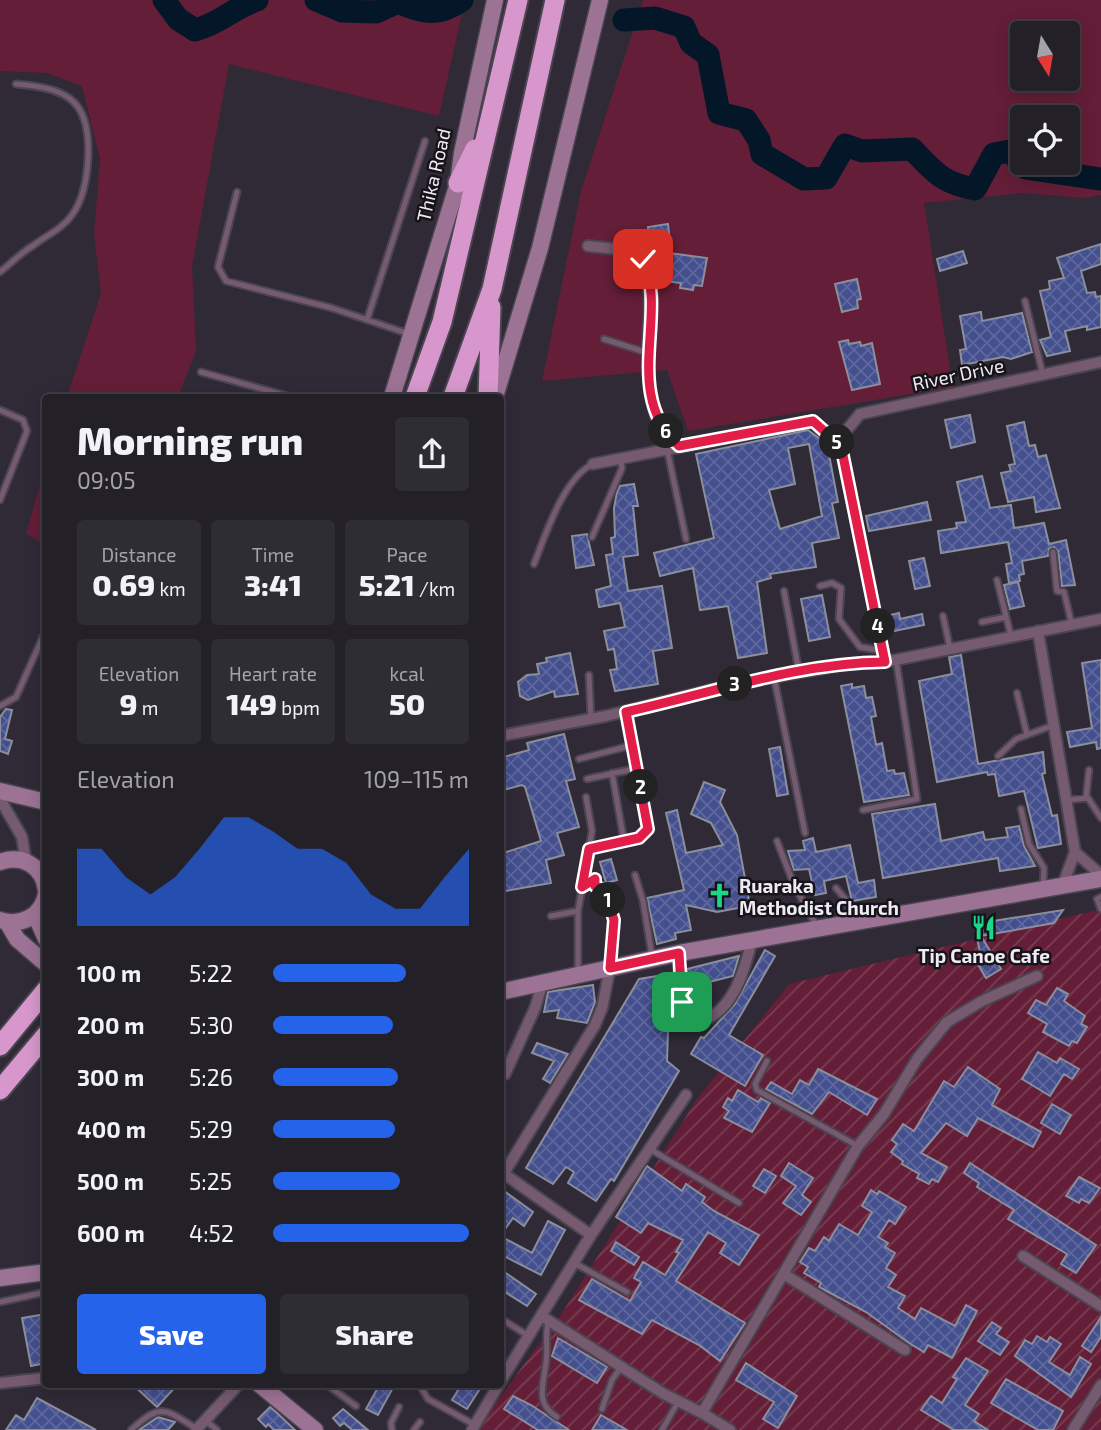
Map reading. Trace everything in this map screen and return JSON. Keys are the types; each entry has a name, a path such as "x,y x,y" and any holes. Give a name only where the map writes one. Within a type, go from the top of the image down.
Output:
{"highway":[{"path":"416,394 442,322 518,0"},
{"path":"454,394 492,289 555,0"},
{"path":"458,183 490,116"},
{"path":"488,394 492,289"},
{"path":"0,1046 42,995"},
{"path":"0,1090 42,1040"}],"main road":[{"name":"Thika Road","path":"393,394 458,183 495,0"},
{"path":"496,394 536,260 600,0"},
{"path":"0,791 42,801"},
{"path":"0,862 17,859 34,863"},
{"path":"504,991 679,953 1042,891 1101,877"},
{"path":"4,921 27,920 35,914 42,900"},
{"path":"35,914 42,930"},
{"path":"4,921 17,939 42,961"},
{"path":"0,1278 42,1273"},
{"path":"266,1388 315,1430"}],"street":[{"path":"589,246 634,251 643,259 649,298 648,354 657,417 679,446"},
{"name":"River Drive","path":"841,446 846,431 860,414 1101,362"},
{"path":"593,464 813,421 841,446 888,657"},
{"path":"504,735 626,712 799,672 950,648 1101,619"},
{"path":"1038,631 1075,852 1062,887"},
{"path":"0,799 34,863"},
{"path":"1075,852 1101,877"},
{"path":"679,953 682,1002 686,1013 700,1021 713,1015 738,985 744,975 752,940"},
{"path":"504,1169 599,1017 610,968"},
{"path":"702,1413 858,1146 884,1114 916,1059 947,1022 982,1001 1037,976"},
{"path":"505,1073 535,1009 543,982"},
{"path":"504,1376 545,1320 591,1235 686,1095"},
{"path":"504,1173 591,1235"},
{"path":"1023,1256 1101,1306"},
{"path":"784,1274 905,1350"},
{"path":"545,1320 678,1402 730,1430"},
{"path":"0,1383 42,1378"},
{"path":"1073,1430 1101,1385"},
{"path":"197,1430 234,1388"},
{"path":"474,1428 497,1388"}],"lane":[{"path":"0,272 58,229 72,215 88,173 88,127 79,107 60,92 16,84"},
{"path":"367,320 425,141"},
{"path":"237,192 218,267 226,281 412,335"},
{"path":"1025,301 1043,375"},
{"path":"604,339 648,354"},
{"path":"201,372 280,394"},
{"path":"0,410 23,419 27,431 0,500"},
{"path":"667,449 686,539"},
{"path":"592,537 622,468 620,459"},
{"path":"534,564 564,495 578,476 593,464"},
{"path":"1052,552 1057,591 1064,592 1072,625"},
{"path":"997,580 1011,636"},
{"path":"820,586 832,583 841,588 839,619 860,648 888,657 916,799 863,810"},
{"path":"784,591 799,672"},
{"path":"943,616 950,648"},
{"path":"982,622 1006,617"},
{"path":"0,706 16,697 42,639"},
{"path":"589,675 591,719"},
{"path":"774,677 805,833"},
{"path":"1017,693 1027,735"},
{"path":"589,849 643,836 648,829 626,712"},
{"path":"998,755 1008,743 1054,724"},
{"path":"579,759 633,745"},
{"path":"587,779 638,768"},
{"path":"1086,798 1089,771"},
{"path":"612,774 624,841"},
{"path":"578,975 578,911 592,831 586,797"},
{"path":"1066,800 1086,798 1092,801 1101,818"},
{"path":"1021,810 1029,844 1044,868 1042,891"},
{"path":"777,841 794,884 819,929"},
{"path":"635,875 643,901 652,959"},
{"path":"582,887 595,879 595,886 605,890 614,920 610,968"},
{"path":"836,888 846,900 853,923"},
{"path":"1101,897 1097,899 1101,909"},
{"path":"551,916 578,911"},
{"path":"767,1061 755,1084 757,1090 858,1146"},
{"path":"650,1149 739,1203"},
{"path":"576,1264 627,1292"},
{"path":"0,1302 42,1293"},
{"path":"545,1320 547,1359 541,1391 544,1406 557,1417"},
{"path":"504,1321 530,1337"},
{"path":"602,1409 612,1380 621,1367"},
{"path":"331,1388 356,1406"},
{"path":"421,1388 428,1399 474,1428"},
{"path":"662,1430 678,1402"},
{"path":"392,1430 391,1423 399,1407"},
{"path":"131,1430 150,1412 159,1409 171,1412 197,1430"},
{"path":"205,1420 217,1430"},
{"path":"414,1430 420,1422"}],"shaded area":[{"path":"0,0 465,0 439,116 229,64 192,266 196,351 179,394 68,394 101,293 94,234 100,159 82,86 47,73 0,71"},
{"path":"643,0 1101,0 1101,195 1086,198 1022,193 924,203 953,387 688,431 667,370 542,381 581,191"},
{"path":"42,477 42,543 26,534"},
{"path":"1101,909 1101,1430 476,1430 564,1310 697,1099 789,984"}],"building":[{"path":"668,224 670,242 650,245 648,227"},
{"path":"1101,244 1101,264 1081,271 1087,293 1095,292 1096,297 1101,296 1101,327 1087,330 1087,326 1065,331 1070,351 1047,356 1040,340 1051,337 1040,291 1050,289 1049,281 1064,278 1057,258"},
{"path":"963,251 967,263 940,271 937,259"},
{"path":"669,253 707,258 702,286 694,285 693,290 680,288 681,283 664,281"},
{"path":"857,279 861,299 857,300 858,308 842,312 835,284"},
{"path":"981,312 982,321 1022,313 1032,352 1011,359 1003,357 962,365 960,350 966,349 960,316"},
{"path":"848,340 849,344 860,342 861,346 872,343 880,384 852,390 839,342"},
{"path":"970,415 975,442 951,448 945,420"},
{"path":"1024,422 1029,446 1035,445 1038,457 1046,455 1060,508 1036,512 1034,497 1008,502 1001,473 1011,471 1009,465 1015,464 1007,426"},
{"path":"808,430 827,444 838,502 832,503 839,538 812,543 816,567 770,574 771,578 757,582 767,653 738,658 728,606 700,610 693,568 660,576 654,553 714,538 696,454","holes":["809,444 822,516 780,529 769,490 795,484 788,448"]},
{"path":"982,476 990,508 1011,505 1014,528 1044,523 1049,544 1066,540 1075,585 1062,586 1058,551 1054,547 1049,549 1048,556 1022,561 1024,574 1019,575 1020,581 1009,583 1006,564 1012,563 1008,542 941,553 938,531 957,528 956,523 966,522 957,482"},
{"path":"634,484 638,506 633,506 638,555 623,557 628,591 662,586 672,648 653,651 658,684 615,691 610,670 617,669 614,649 608,650 604,631 625,627 620,603 599,607 596,590 611,586 606,555 613,554 611,538 615,537 614,508 617,492 620,486"},
{"path":"927,502 931,520 869,531 866,516"},
{"path":"587,534 594,565 576,568 572,536"},
{"path":"924,558 930,586 915,589 909,561"},
{"path":"1018,582 1024,606 1010,609 1004,585"},
{"path":"822,595 830,637 809,641 801,599"},
{"path":"899,613 900,619 922,614 924,625 889,632 886,616"},
{"path":"570,653 578,694 555,697 554,691 528,700 520,696 518,682 527,675 539,674 537,664 547,662 546,658"},
{"path":"961,655 978,764 1043,752 1045,773 1042,774 1052,816 1057,815 1061,844 1038,848 1024,791 999,796 995,774 988,775 987,772 937,782 919,681 952,674 949,657"},
{"path":"1101,660 1101,748 1097,749 1096,742 1070,747 1067,732 1092,728 1082,663"},
{"path":"852,684 852,688 864,686 866,698 872,697 876,716 871,717 876,745 882,743 887,771 904,773 909,795 864,802 841,686"},
{"path":"6,709 12,710 5,739 12,741 8,754 0,751 0,717"},
{"path":"564,734 575,779 566,781 579,827 557,833 564,855 546,860 551,883 504,891 504,853 541,841 525,787 522,785 504,790 504,757 529,750 527,743"},
{"path":"780,747 788,794 777,796 769,749"},
{"path":"704,782 725,790 720,802 737,835 749,900 743,907 717,912 686,905 691,930 675,933 676,939 657,944 647,898 684,890 666,813 677,810 686,853 723,845 711,823 691,814"},
{"path":"935,804 941,841 983,832 985,840 1008,837 1006,828 1019,826 1024,846 1035,866 1000,871 998,858 883,878 872,814"},
{"path":"813,838 816,852 850,845 858,883 874,880 876,897 852,901 846,876 824,881 826,893 815,895 809,869 794,870 788,851 805,850 803,841"},
{"path":"611,859 617,880 606,883 600,862"},
{"path":"1063,910 1054,923 981,936 1001,969 986,978 973,956 980,952 974,924"},
{"path":"765,950 775,956 729,1035 763,1055 745,1086 691,1054 701,1037 704,1038 735,1004"},
{"path":"739,956 733,976 709,982 709,992 690,999 687,969"},
{"path":"670,974 667,1061 679,1071 614,1181 611,1179 596,1201 568,1183 574,1172 566,1167 553,1184 526,1168 639,979"},
{"path":"593,985 595,1002 587,1023 557,1018 559,1010 544,1012 548,992"},
{"path":"1057,988 1068,994 1064,1001 1085,1016 1081,1024 1087,1027 1077,1043 1072,1041 1069,1046 1043,1032 1047,1024 1028,1013 1036,1000 1046,1005"},
{"path":"537,1043 568,1054 550,1083 543,1079 554,1061 532,1053"},
{"path":"1038,1052 1057,1063 1060,1058 1079,1069 1072,1079 1064,1074 1050,1096 1022,1079"},
{"path":"968,1067 1000,1089 992,1105 1041,1132 1033,1147 978,1118 967,1136 946,1123 921,1153 947,1167 938,1182 932,1179 929,1184 917,1178 919,1174 902,1164 903,1161 891,1152 897,1144 892,1140 903,1124 914,1131 944,1081 954,1087"},
{"path":"818,1069 877,1099 867,1115 829,1092 812,1114 766,1089 771,1082 792,1094 800,1080 809,1085"},
{"path":"738,1090 758,1102 761,1098 770,1103 752,1132 724,1118 729,1111 723,1107 728,1098 732,1101"},
{"path":"1052,1104 1071,1115 1060,1134 1041,1123"},
{"path":"789,1163 813,1178 802,1195 811,1202 801,1215 783,1203 796,1186 781,1176"},
{"path":"970,1163 1096,1245 1076,1273 1061,1264 1067,1254 1008,1219 1014,1210 977,1187 979,1183 964,1173"},
{"path":"647,1166 682,1191 686,1184 705,1197 702,1202 714,1211 759,1235 739,1265 720,1253 726,1243 708,1232 676,1281 745,1323 720,1361 699,1345 652,1320 642,1334 579,1300 592,1279 630,1301 641,1282 634,1278 643,1262 665,1275 679,1253 676,1252 683,1240 648,1223 641,1233 616,1217"},
{"path":"764,1169 776,1176 765,1193 753,1186"},
{"path":"1079,1177 1100,1188 1089,1203 1081,1199 1079,1203 1066,1196"},
{"path":"871,1190 877,1194 879,1191 906,1207 895,1224 889,1220 878,1237 888,1243 885,1247 895,1253 886,1268 896,1275 888,1287 905,1296 898,1308 915,1319 921,1308 955,1326 966,1305 977,1311 952,1358 928,1345 924,1352 866,1312 819,1287 821,1283 804,1273 808,1267 800,1262 809,1248 815,1251 824,1237 829,1241 839,1224 858,1235 872,1212 862,1206"},
{"path":"504,1191 533,1212 524,1226 513,1218 504,1230"},
{"path":"548,1221 565,1230 541,1275 504,1256 504,1238 532,1253"},
{"path":"616,1242 639,1257 634,1265 611,1251"},
{"path":"504,1272 536,1294 527,1306 504,1292"},
{"path":"42,1315 42,1364 31,1366 22,1318"},
{"path":"1101,1317 1101,1337 1091,1352 1082,1346"},
{"path":"992,1322 1001,1328 996,1334 1009,1342 1000,1355 978,1341"},
{"path":"1037,1336 1047,1342 1050,1337 1061,1344 1049,1362 1070,1375 1080,1357 1091,1364 1071,1397 1015,1356 1025,1340 1032,1344"},
{"path":"558,1338 607,1367 597,1383 552,1356"},
{"path":"966,1358 988,1371 965,1405 979,1414 974,1421 988,1430 954,1430 921,1410 931,1396 942,1403 957,1379 953,1377"},
{"path":"746,1363 797,1396 778,1428 763,1419 774,1402 736,1380"},
{"path":"1006,1379 1063,1411 1053,1430 1038,1430 991,1403"},
{"path":"136,1388 174,1388 157,1407"},
{"path":"378,1388 393,1388 378,1415 366,1409"},
{"path":"460,1388 480,1388 467,1409 452,1400"},
{"path":"513,1396 569,1430 538,1430 504,1409"},
{"path":"37,1398 96,1430 6,1430 16,1415 24,1420"},
{"path":"270,1407 295,1430 274,1430 268,1424 266,1427 258,1419"},
{"path":"343,1409 368,1430 352,1430 344,1423 340,1426 333,1418"},
{"path":"601,1415 627,1430 592,1430"},
{"path":"158,1417 175,1422 168,1430 139,1430"}],"waterway":[{"path":"164,0 178,19 195,30 257,0"},
{"path":"316,0 342,11 376,12 398,2 423,11 438,11 462,0"},
{"path":"624,20 655,18 684,27 691,43 708,55 719,113 746,120 759,140 762,154 804,179 826,178 845,145 862,151 912,149 946,180 975,189 994,154 1010,151 1026,168 1101,179"}],"place":[{"name":"Ruaraka Methodist Church","path":"719,896"},
{"name":"Tip Canoe Cafe","path":"984,927"}],"route":[{"path":"643,259 648,285 648,354 656,413 659,422 679,446 813,421 833,436 841,446 885,662 846,664 735,684 626,712 648,829 645,835 639,838 589,849 582,887 595,879 595,886 605,890 614,920 610,968 679,953 682,1002"}]}
